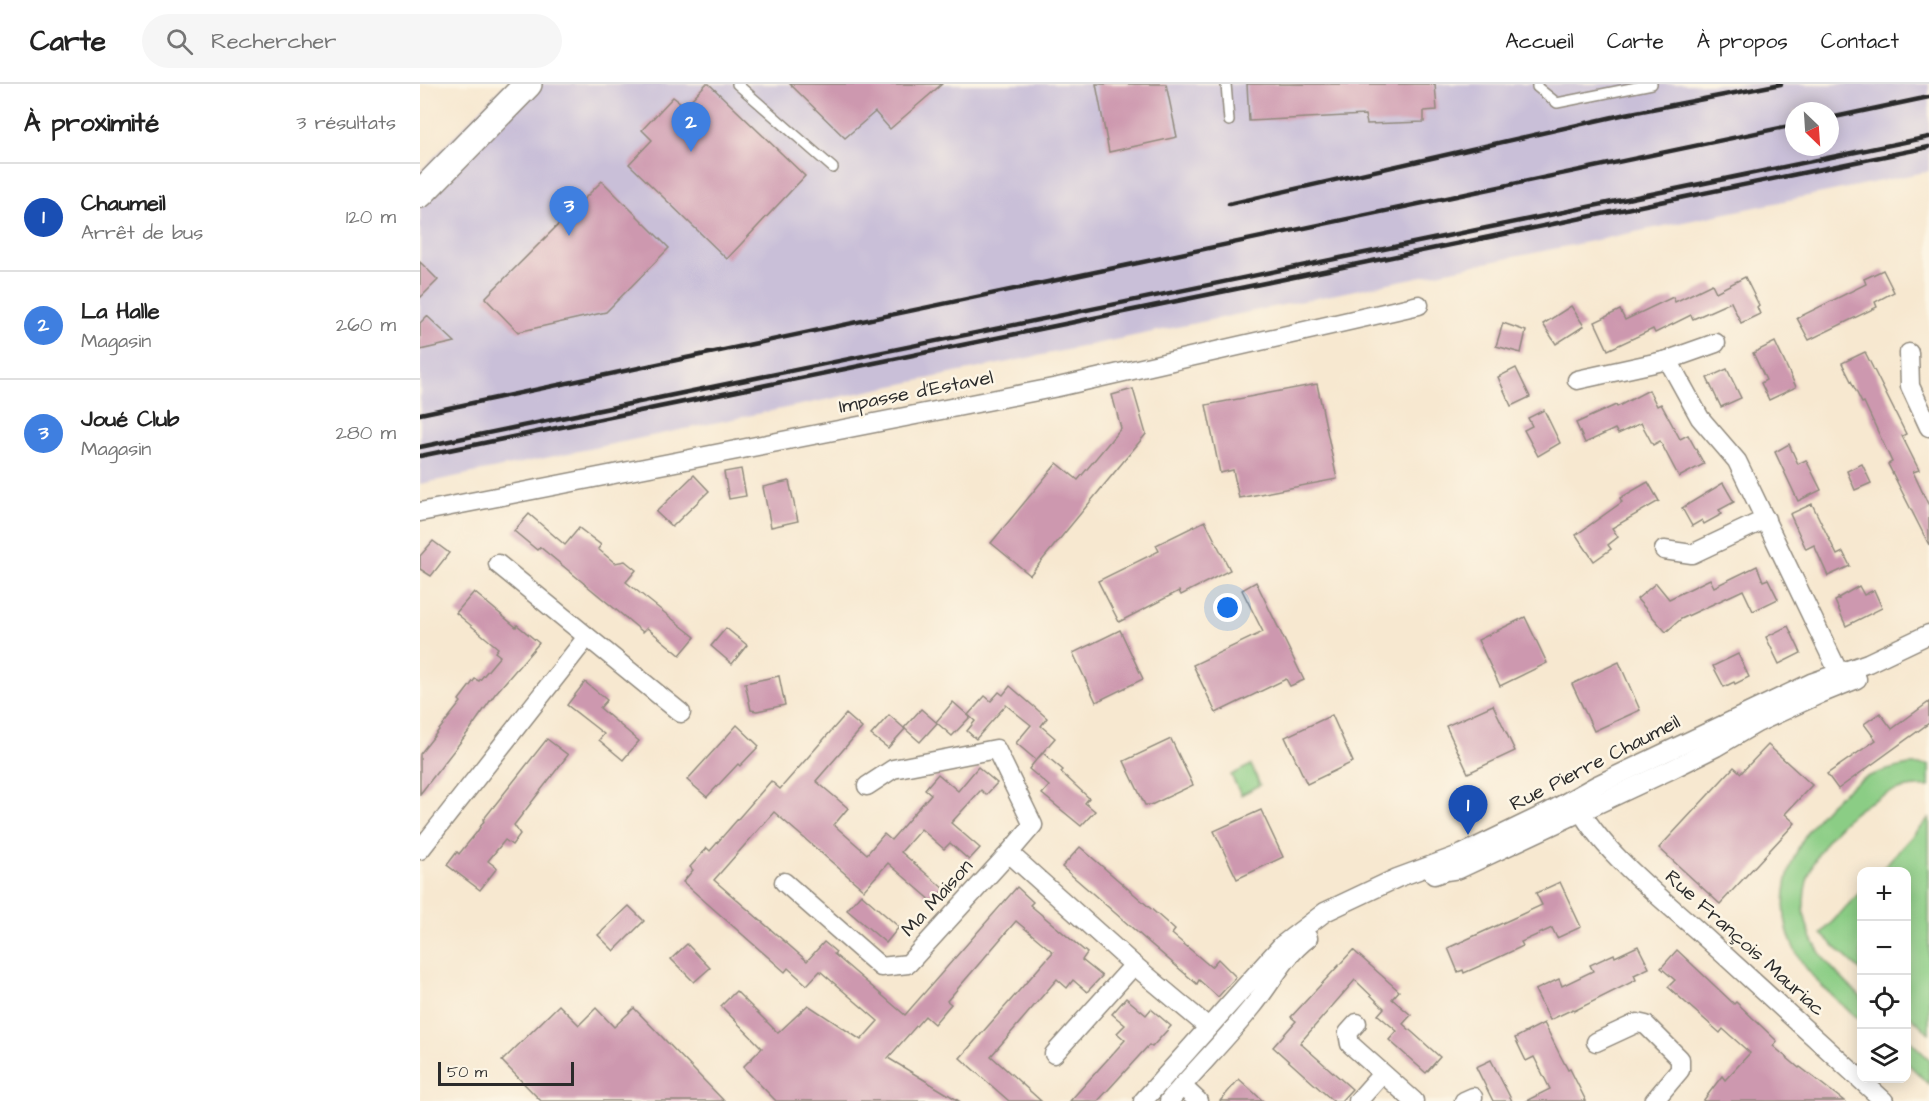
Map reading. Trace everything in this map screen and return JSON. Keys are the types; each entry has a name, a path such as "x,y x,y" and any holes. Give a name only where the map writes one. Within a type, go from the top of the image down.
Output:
{"main road":[{"path":"420,194 519,89"}],"street":[{"name":"Impasse d'Estavel","path":"420,512 1058,387 1419,305"},
{"path":"1576,381 1668,360 1716,343"},
{"path":"1909,353 1910,386 1929,427"},
{"path":"1668,360 1700,418 1737,461 1839,674"},
{"path":"1664,550 1692,554 1766,519"},
{"path":"498,564 681,713"},
{"name":"Rue Pierre Chaumeil","path":"1169,1101 1251,1008 1298,946 1324,926 1401,888 1446,871 1459,869 1727,722 1811,683 1868,663 1929,634"},
{"path":"420,850 587,637"},
{"name":"Rue Pierre Chaumeil","path":"1148,1096 1282,945 1318,917 1395,879 1462,854 1716,747 1757,723 1929,646"},
{"name":"Ma Maison","path":"784,882 881,967 908,964 1033,825 996,749 893,769 867,786"},
{"name":"Rue François Mauriac","path":"1578,805 1597,835 1639,876 1884,1101"},
{"path":"1009,853 1208,1028 1209,1055"},
{"path":"1054,1054 1134,965"},
{"path":"1357,1023 1348,1033 1350,1044 1414,1101"},
{"path":"1596,1042 1637,1023 1646,1025 1680,1059 1680,1070 1654,1101"},
{"path":"1358,1101 1382,1074"},
{"path":"1148,1096 1182,1086 1198,1101"}],"lane":[{"path":"737,84 833,168"},
{"path":"1226,84 1229,121"},
{"path":"1537,84 1537,87 1557,103 1652,84"}],"shaded area":[{"path":"505,84 1929,84 1929,171 420,484 420,172"}],"green space":[{"path":"1251,765 1260,785 1241,795 1231,775"},
{"path":"1909,765 1929,765 1929,787 1904,788 1880,797 1857,811 1836,829 1820,851 1809,875 1804,900 1807,925 1816,946 1829,964 1857,993 1857,1018 1819,983 1798,956 1788,931 1784,906 1787,881 1794,857 1806,834 1840,795 1861,780"},
{"path":"1929,818 1929,1033 1911,1017 1911,867 1884,867"},
{"path":"1857,895 1857,967 1821,934"},
{"path":"1911,1042 1929,1059 1929,1084 1911,1067"}],"building":[{"path":"706,84 709,84 805,176 727,259 629,164 652,140 642,130 673,97 685,106"},
{"path":"790,84 942,84 890,129 875,112 845,138"},
{"path":"1096,84 1166,84 1177,137 1109,152"},
{"path":"1247,84 1435,84 1437,110 1424,111 1424,122 1367,124 1365,115 1249,121"},
{"path":"602,181 669,248 606,312 518,332 485,298"},
{"path":"420,262 438,280 420,298"},
{"path":"1883,270 1894,292 1875,302 1877,307 1809,340 1797,318 1866,284 1864,279"},
{"path":"1745,277 1759,305 1757,307 1760,314 1741,323 1731,302 1693,319 1691,315 1655,333 1653,329 1608,350 1595,322 1620,310 1625,320 1673,297 1675,302 1712,284 1716,292"},
{"path":"1571,306 1584,326 1556,344 1543,324"},
{"path":"427,316 455,342 420,350 420,323"},
{"path":"1503,323 1526,331 1521,353 1496,346"},
{"path":"1775,342 1796,387 1769,400 1761,383 1766,380 1753,353"},
{"path":"1865,352 1906,434 1902,436 1919,470 1913,472 1929,506 1929,545 1888,464 1892,462 1864,402 1862,403 1842,363"},
{"path":"1516,368 1530,397 1511,406 1498,377"},
{"path":"1727,369 1741,398 1721,407 1707,378"},
{"path":"1317,384 1337,479 1239,498 1233,470 1220,473 1206,405"},
{"path":"1133,389 1146,434 1030,575 991,543 1057,463 1078,480 1121,428 1112,395"},
{"path":"1649,390 1657,406 1661,404 1680,439 1688,435 1704,464 1679,477 1660,441 1653,445 1641,423 1618,434 1615,429 1585,443 1576,423 1616,405 1617,407"},
{"path":"1544,410 1560,443 1538,456 1524,430 1532,426 1528,418"},
{"path":"1789,444 1798,464 1806,460 1821,490 1798,501 1775,452"},
{"path":"1862,464 1871,483 1855,490 1847,471"},
{"path":"741,469 746,496 729,499 724,472"},
{"path":"694,475 709,491 672,527 656,512"},
{"path":"789,481 798,521 771,527 763,487"},
{"path":"1648,482 1659,501 1612,528 1618,537 1608,545 1611,549 1594,561 1576,535 1622,502 1620,498"},
{"path":"1723,483 1734,502 1719,510 1722,514 1704,524 1702,520 1692,526 1682,508"},
{"path":"1812,504 1837,555 1843,552 1850,566 1828,576 1814,545 1806,549 1790,514"},
{"path":"529,514 565,545 579,528 601,545 598,549 615,563 625,561 636,570 626,582 695,637 680,655 647,628 643,632 540,547 537,550 514,531"},
{"path":"1205,521 1230,570 1181,595 1179,591 1119,622 1098,581 1159,551 1156,545"},
{"path":"433,541 449,553 431,576 420,569 420,556"},
{"path":"1757,566 1763,581 1768,579 1778,599 1753,611 1743,590 1681,619 1666,632 1637,599 1656,583 1669,599 1710,579 1714,587"},
{"path":"1256,582 1304,680 1290,686 1286,679 1216,713 1193,665 1263,632 1242,590"},
{"path":"1859,586 1864,595 1874,590 1882,608 1846,626 1835,601"},
{"path":"474,592 539,643 495,694 420,794 420,754 461,702 459,700 475,679 479,681 500,656 495,652 498,648 456,613"},
{"path":"1525,617 1547,663 1500,686 1478,640"},
{"path":"1788,626 1801,653 1779,664 1766,637"},
{"path":"726,628 747,645 732,664 711,646"},
{"path":"1120,630 1143,679 1096,702 1073,653"},
{"path":"1738,654 1749,677 1724,687 1713,666"},
{"path":"1619,662 1640,710 1594,731 1572,684"},
{"path":"779,676 785,705 757,711 751,710 745,683"},
{"path":"585,682 607,700 600,708 639,741 623,760 599,740 604,734 567,705"},
{"path":"1010,686 1047,718 1041,726 1055,738 1037,759 1043,753 1063,770 1061,772 1089,798 1085,803 1095,811 1081,826 1042,794 1049,786 1029,769 1036,760 1016,743 1031,725 1006,705 976,739 967,731 975,721 968,715 985,696 991,701 999,692 1003,695"},
{"path":"953,702 970,717 952,736 937,723 920,742 904,728 921,709 936,722"},
{"path":"1929,702 1929,723 1838,789 1827,774 1876,740 1864,724 1880,713 1892,729"},
{"path":"1493,705 1515,751 1468,773 1446,726"},
{"path":"846,714 862,728 816,781 848,808 834,825 867,854 884,834 891,840 931,794 925,789 938,774 958,791 978,767 997,783 986,795 981,790 951,823 980,848 969,860 950,843 944,849 921,829 901,852 944,889 933,902 888,863 864,890 774,812 714,880 807,961 824,942 836,952 834,954 905,1015 1017,887 1033,902 1030,905 1087,953 1082,960 1102,976 1087,992 1073,980 1067,988 1057,979 991,1056 1041,1101 1009,1101 960,1058 1053,952 1016,921 947,1001 951,1004 934,1024 925,1016 888,1058 959,1101 776,1101 743,1067 762,1048 721,1006 736,991 778,1033 808,1005 861,1040 878,1021 820,971 807,985 788,968 785,972 683,882 693,870 690,867 707,848 710,851 771,781 780,789"},
{"path":"889,715 905,729 888,748 871,735"},
{"path":"1332,715 1353,762 1307,784 1285,737"},
{"path":"737,725 759,746 740,766 738,764 707,797 687,780"},
{"path":"547,739 568,755 514,825 520,834 512,845 505,840 488,861 497,868 480,890 447,865 477,832 483,820"},
{"path":"1171,739 1193,785 1151,805 1145,805 1124,761"},
{"path":"1768,745 1812,785 1785,814 1795,823 1720,904 1659,848 1734,767 1741,773"},
{"path":"1261,810 1283,857 1237,879 1214,831"},
{"path":"1080,847 1175,930 1172,934 1211,967 1218,959 1236,977 1218,997 1199,980 1197,984 1062,867"},
{"path":"1560,882 1581,927 1557,938 1552,928 1521,942 1523,946 1491,961 1464,973 1463,970 1458,972 1448,948 1542,905 1536,893"},
{"path":"861,894 899,927 886,943 847,910"},
{"path":"629,906 644,921 614,951 598,935"},
{"path":"687,944 710,968 694,982 671,959"},
{"path":"1638,946 1649,968 1634,975 1636,980 1574,1011 1573,1009 1550,1020 1535,990 1559,979 1562,986 1593,971 1590,965"},
{"path":"1353,950 1399,991 1392,999 1411,1015 1403,1024 1440,1057 1426,1073 1389,1040 1397,1031 1378,1015 1384,1008 1355,980 1300,1043 1352,1089 1341,1101 1333,1101 1273,1047 1296,1021 1291,1017"},
{"path":"1677,950 1777,1041 1773,1046 1844,1101 1703,1101 1722,1076 1725,1080 1750,1053 1723,1029 1720,1033 1668,987 1675,980 1661,968"},
{"path":"1126,998 1146,1015 1151,1009 1171,1026 1152,1047 1149,1045 1098,1101 1070,1101 1125,1040 1117,1033 1125,1025 1112,1014"},
{"path":"559,1005 579,1025 596,1008 614,1027 634,1008 724,1101 541,1101 502,1061"},
{"path":"1544,1023 1586,1101 1526,1101 1550,1089 1534,1057 1526,1061 1515,1038"},
{"path":"1491,1060 1512,1101 1493,1101 1476,1067"},
{"path":"1239,1079 1263,1101 1220,1101"}],"railway":[{"path":"1229,204 1626,114 1781,84"},
{"path":"1839,116 1929,97"},
{"path":"420,414 1785,127"},
{"path":"420,447 1929,137"},
{"path":"420,456 1929,147"}],"place":[{"name":"La Halle","path":"691,152"},
{"name":"Joué Club","path":"569,236"},
{"name":"Chaumeil","path":"1468,835"}]}
